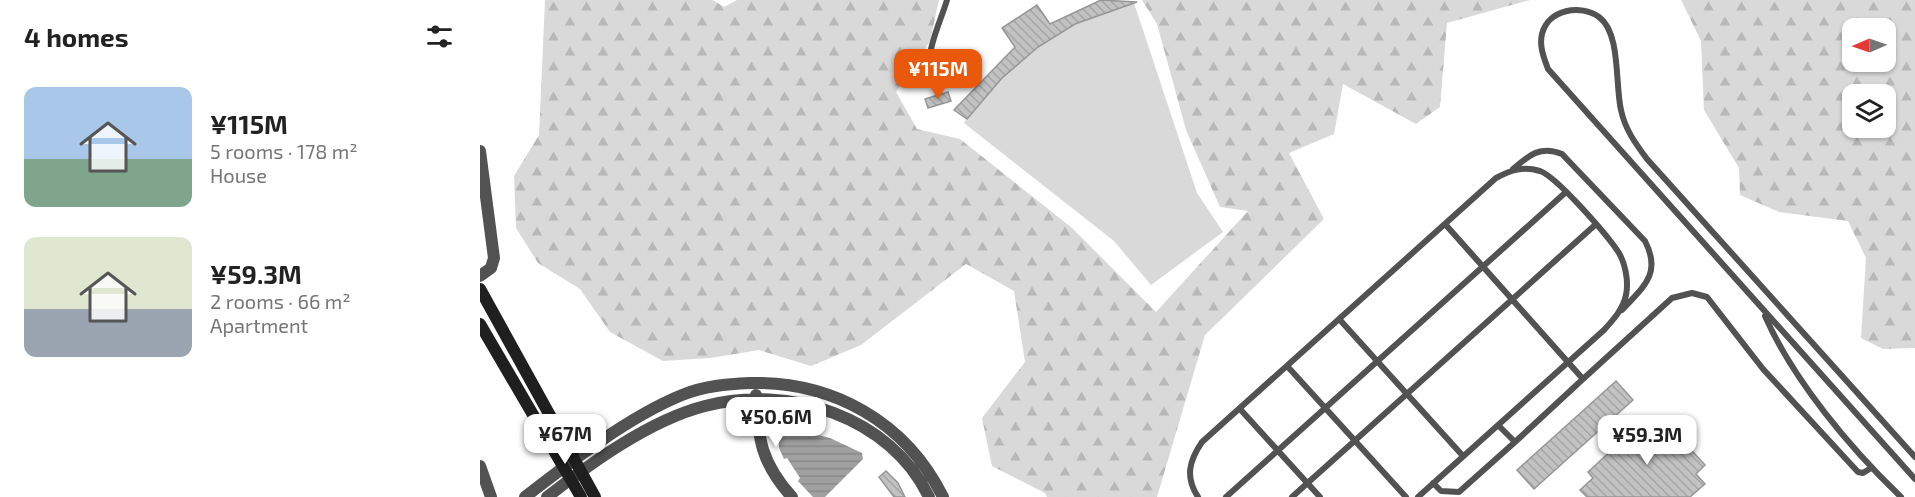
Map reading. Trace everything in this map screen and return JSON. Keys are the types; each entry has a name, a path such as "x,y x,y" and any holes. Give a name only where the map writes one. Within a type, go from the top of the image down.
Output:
{"main road":[{"path":"480,289 595,497"},
{"path":"480,324 581,497"}],"street":[{"path":"480,151 483,202 494,258 491,268 480,276"},
{"path":"756,383 761,452 769,469 792,497"},
{"path":"525,497 594,447 646,414 684,394 725,384 756,383 789,384 812,388 853,404 878,420 903,441 922,463 943,497"},
{"path":"547,497 601,459 658,424 706,405 757,401 804,403 836,413 864,427 903,460 929,497"},
{"path":"480,466 491,497"}],"lane":[{"path":"947,0 930,57 934,70 943,79 955,80 967,74 975,57"},
{"path":"1915,457 1654,167 1630,137 1621,111 1610,31 1601,18 1587,11 1572,9 1558,14 1548,22 1542,33 1541,50 1548,69 1915,479"},
{"path":"1198,497 1189,473 1192,457 1202,442 1496,178 1513,169 1530,153 1553,150 1573,162 1645,241 1653,266 1649,280 1569,362 1418,497"},
{"path":"1513,169 1528,168 1543,172 1566,192 1618,252 1626,274 1626,294 1619,312"},
{"path":"1226,497 1566,192"},
{"path":"1446,224 1583,379"},
{"path":"1292,497 1595,225"},
{"path":"1433,483 1441,491 1459,492 1672,298 1692,293 1707,297 1763,369 1857,472 1863,473 1871,468"},
{"path":"1762,310 1780,350 1871,468 1901,497"},
{"path":"1340,320 1463,456"},
{"path":"1288,367 1406,497"},
{"path":"1240,408 1320,497"},
{"path":"1498,425 1515,442"}],"green space":[{"path":"545,0 713,0 724,7 737,0 939,0 930,41 896,92 917,129 960,139 1072,228 1156,312 1248,211 1220,207 1186,130 1157,24 1142,0 1530,0 1447,23 1440,107 1416,124 1343,84 1334,134 1289,153 1324,219 1205,335 1157,497 1047,497 1045,493 992,466 982,418 1025,362 1014,291 966,264 861,345 811,366 759,350 710,358 663,361 610,332 580,289 538,263 516,228 514,176 539,135"},
{"path":"1681,0 1915,0 1915,348 1883,349 1861,338 1866,258 1848,221 1779,212 1740,195 1739,168 1704,110 1701,41"},
{"path":"1134,3 1197,193 1223,232 1151,285 1114,241 964,123 997,82 1038,47 1084,20"}],"shaded area":[{"path":"788,420 806,420 807,432 830,438 862,453 863,459 825,497 813,497 798,481 800,478 787,458 784,459 779,448 779,429"}],"building":[{"path":"1101,0 1137,2 1075,24 1038,47 1002,78 967,119 954,110 1015,47 1002,28 1037,5 1050,24"},
{"path":"948,92 951,101 928,108 925,99"},
{"path":"1616,381 1633,400 1534,489 1517,470"},
{"path":"1660,416 1705,465 1696,474 1705,484 1690,497 1587,497 1580,490 1593,478 1588,472 1643,421 1649,427"},
{"path":"886,471 898,483 905,497 894,497 879,477"}]}
